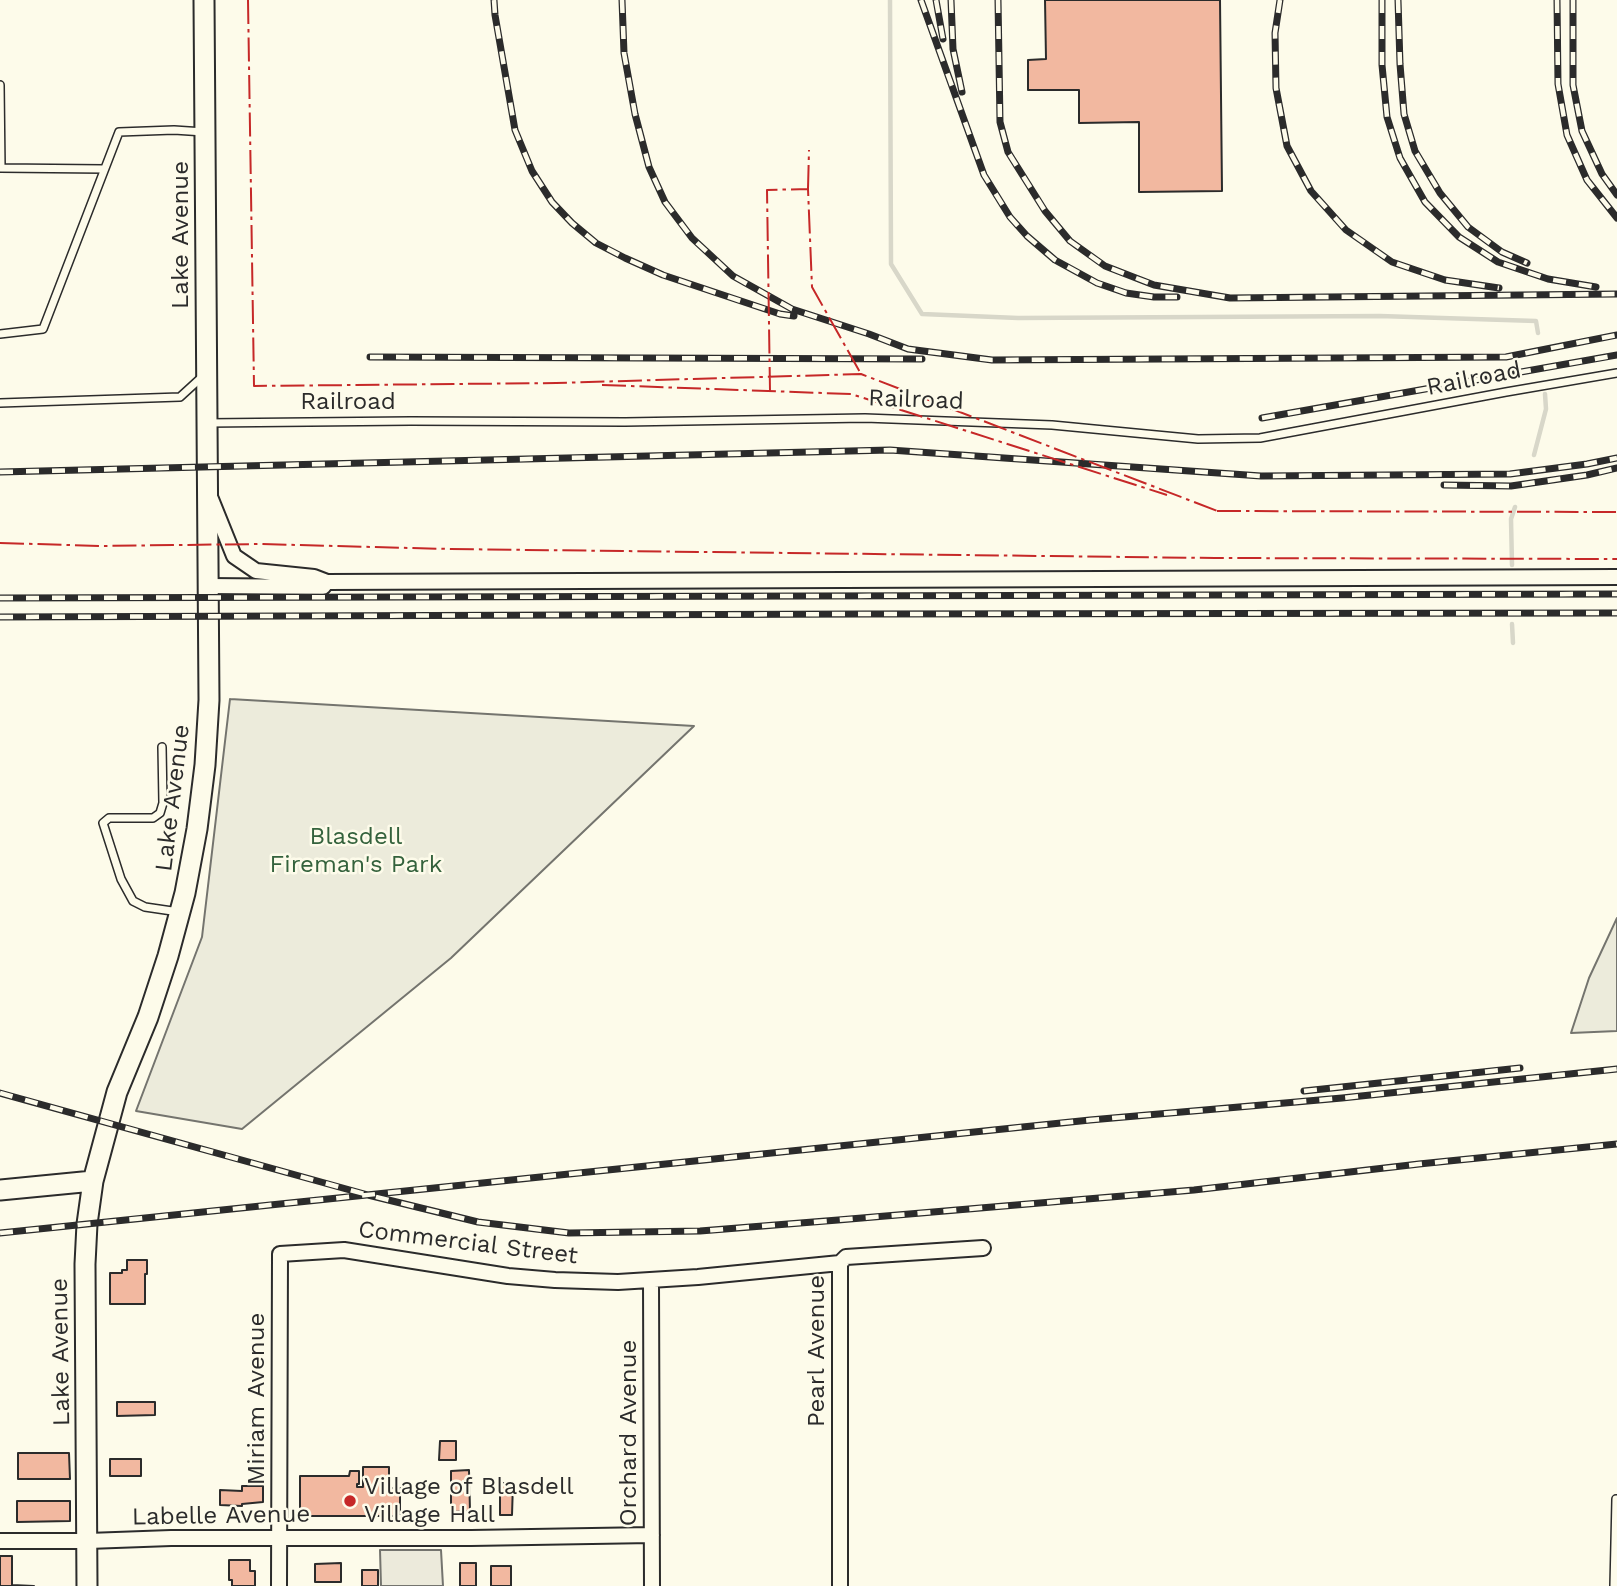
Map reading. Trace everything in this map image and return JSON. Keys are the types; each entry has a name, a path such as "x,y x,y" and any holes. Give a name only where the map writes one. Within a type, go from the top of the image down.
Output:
{"street":[{"name":"Lake Avenue","path":"87,1586 85,1264 93,1181 117,1092 148,1017 185,893 205,765 209,700 204,0"},
{"path":"208,489 234,556 256,571 314,577 327,582 1617,577"},
{"path":"208,586 323,587 327,582"},
{"path":"0,1190 93,1181"},
{"name":"Pearl Avenue","path":"840,1586 840,1263 846,1257 983,1248"},
{"name":"Commercial Street","path":"280,1254 344,1250 508,1276 618,1282 840,1263"},
{"name":"Miriam Avenue","path":"279,1586 280,1254"},
{"name":"Orchard Avenue","path":"651,1281 652,1586"},
{"name":"Labelle Avenue","path":"0,1541 652,1535"}],"lane":[{"path":"0,85 1,168 104,169"},
{"path":"0,334 43,329 119,132 205,132"},
{"path":"0,403 180,397 206,373"},
{"name":"Railroad","path":"206,423 625,422 865,418 1052,425 1198,439 1260,438 1617,373"},
{"path":"162,747 163,803 160,813 153,818 109,818 103,823 121,879 133,901 145,907 179,912"},
{"path":"1614,1586 1616,1499"}],"green space":[{"name":"Blasdell Fireman's Park","path":"230,699 694,726 451,958 242,1129 136,1111 202,937"},
{"path":"1617,918 1617,1031 1571,1033 1589,978"}],"shaded area":[{"path":"380,1550 441,1550 443,1586 381,1586"}],"building":[{"path":"1045,0 1220,0 1222,191 1139,192 1139,122 1079,123 1079,90 1028,90 1028,60 1046,59"},
{"path":"127,1260 147,1260 145,1304 110,1304 110,1273 127,1270"},
{"path":"117,1402 155,1402 155,1415 117,1416"},
{"path":"440,1441 456,1441 456,1460 439,1460"},
{"path":"18,1453 69,1453 70,1479 18,1479"},
{"path":"110,1459 141,1459 141,1476 110,1476"},
{"name":"Village of Blasdell Village Hall","path":"363,1467 389,1467 389,1488 400,1488 400,1514 300,1516 300,1476 349,1476 350,1471 359,1471 357,1487 363,1487"},
{"path":"469,1470 470,1511 451,1512 451,1471"},
{"path":"500,1483 513,1483 512,1515 500,1515"},
{"path":"242,1486 263,1486 263,1502 242,1506 220,1505 220,1490 242,1491"},
{"path":"17,1501 70,1501 70,1521 17,1522"},
{"path":"0,1556 12,1556 12,1585 34,1586 0,1586"},
{"path":"229,1560 250,1560 250,1571 255,1571 255,1586 232,1586 232,1580 229,1580"},
{"path":"341,1563 341,1582 315,1582 315,1564"},
{"path":"460,1563 476,1563 476,1586 460,1586"},
{"path":"491,1566 511,1566 511,1586 491,1586"},
{"path":"362,1570 378,1570 378,1586 362,1586"}],"waterway":[{"path":"890,0 891,264 922,314 1018,318 1380,316 1536,321 1538,333"},
{"path":"1534,455 1546,409 1545,394"},
{"path":"1512,565 1511,519 1515,507"},
{"path":"1512,624 1513,643"}],"railway":[{"path":"494,0 515,130 532,171 552,202 596,243 625,258 663,275 780,314 794,316"},
{"path":"622,0 624,53 635,114 649,167 665,202 692,238 733,276 792,309 908,349 992,360 1506,357 1617,335"},
{"path":"921,0 984,175 1010,217 1055,260 1097,283 1126,293 1177,297"},
{"path":"936,0 943,39"},
{"path":"951,0 953,49 962,92"},
{"path":"998,0 1000,122 1008,152 1045,211 1070,241 1105,266 1154,285 1230,298 1617,294"},
{"path":"1280,0 1275,33 1276,88 1287,146 1311,191 1346,230 1392,262 1445,280 1499,288"},
{"path":"1382,0 1382,65 1387,117 1400,158 1425,202 1459,237 1498,262 1548,279 1596,287"},
{"path":"1398,0 1404,114 1415,151 1440,193 1468,227 1502,252 1527,263"},
{"path":"1557,0 1558,84 1567,135 1587,180 1617,218"},
{"path":"1573,0 1573,85 1582,131 1602,174 1617,195"},
{"path":"1262,418 1617,355"},
{"path":"370,357 922,359"},
{"path":"0,472 890,450 1261,476 1510,474 1617,458"},
{"path":"1444,485 1511,486 1617,468"},
{"path":"0,598 1617,594"},
{"path":"0,617 1617,613"},
{"path":"1304,1091 1520,1068"},
{"path":"0,1233 1090,1120 1342,1098 1617,1069"},
{"path":"0,1093 368,1195 478,1222 569,1233 700,1231 1194,1190 1617,1144"}],"power":[{"path":"248,0 254,386 556,383 861,374 1220,512"},
{"path":"808,189 809,150"},
{"path":"770,391 767,190 808,189 812,287 861,374"},
{"path":"602,385 851,394 1167,495"},
{"path":"1217,511 1617,512"},
{"path":"0,543 100,546 259,544 450,549 1215,558 1617,559"}],"place":[{"name":"Village of Blasdell Village Hall","path":"350,1501"}]}
